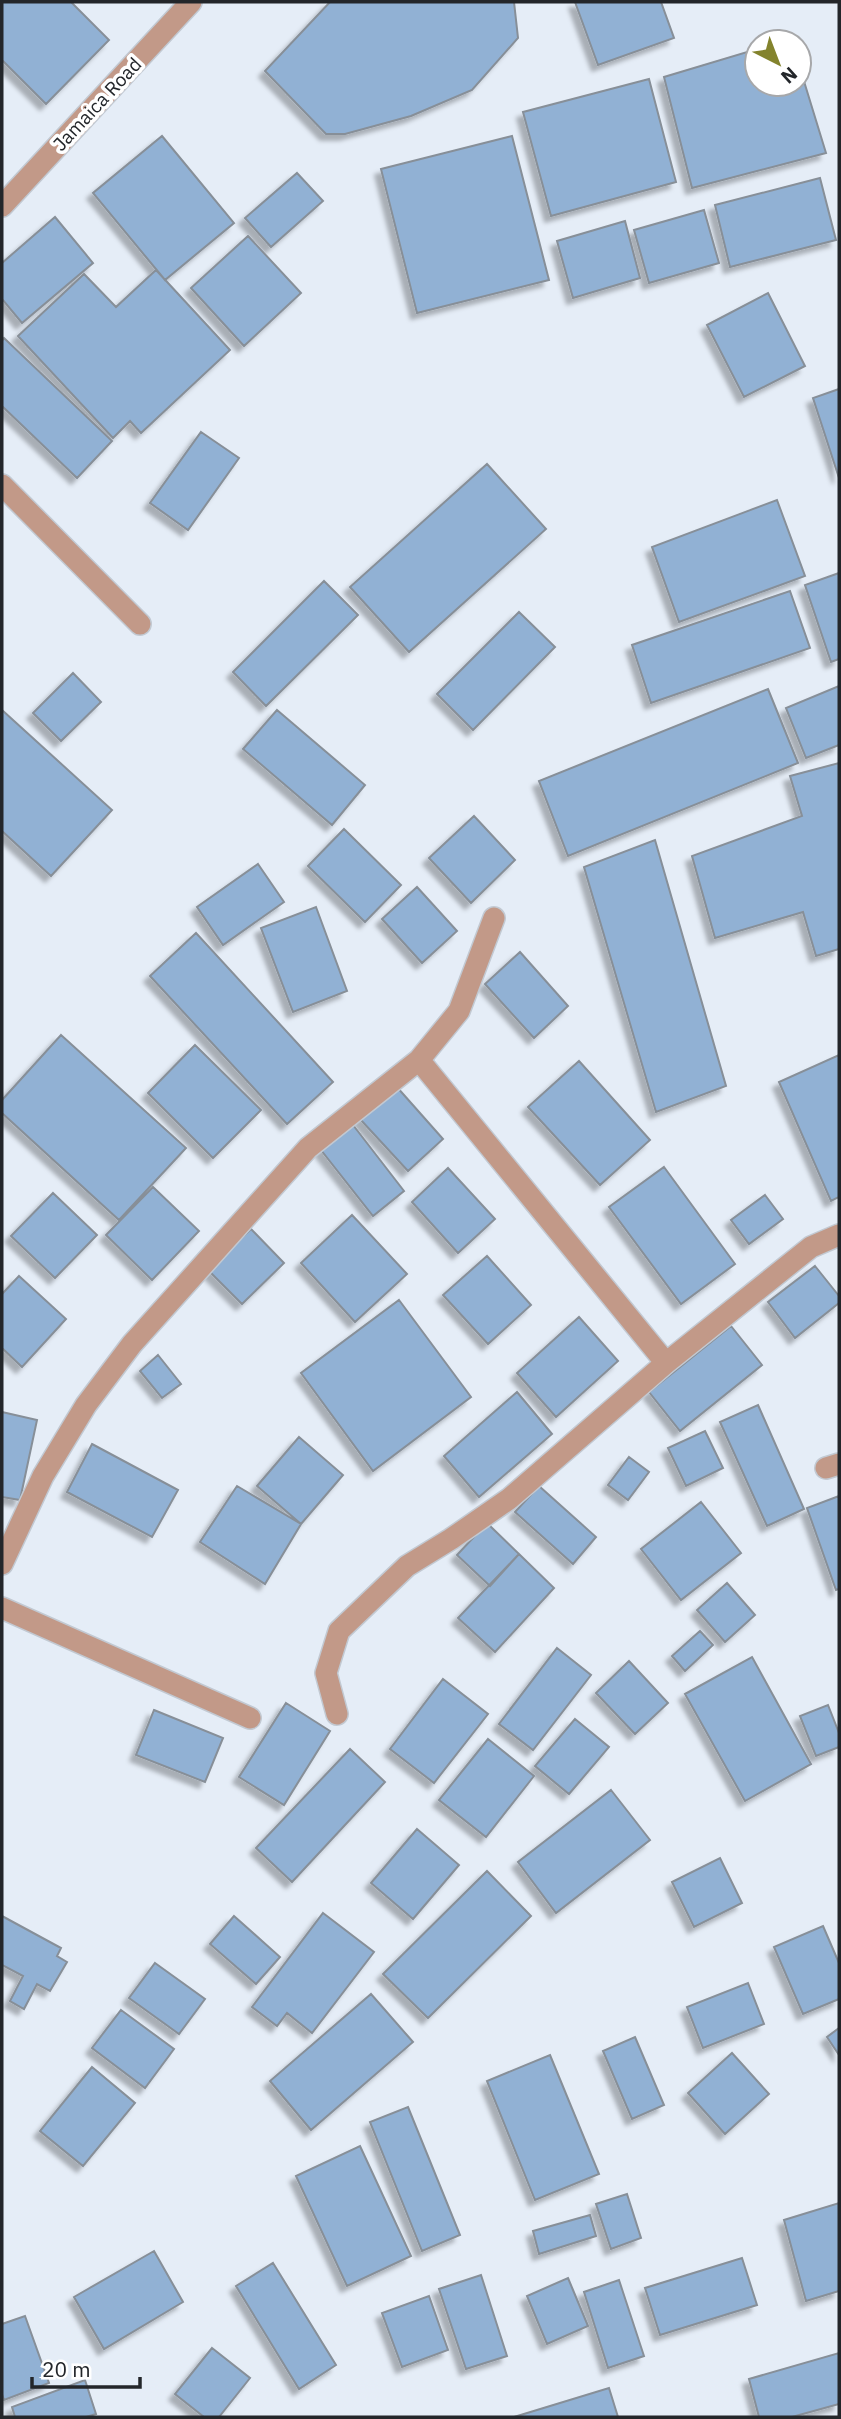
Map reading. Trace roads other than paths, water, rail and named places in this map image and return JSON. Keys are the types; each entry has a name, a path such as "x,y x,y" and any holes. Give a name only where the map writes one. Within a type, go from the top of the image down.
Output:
{"street":[{"name":"Jamaica Road","path":"2,206 191,2"},
{"path":"2,485 140,624"},
{"path":"2,1564 43,1476 86,1405 132,1344 308,1148 419,1060 459,1011 494,918"},
{"path":"419,1060 666,1363"},
{"path":"337,1714 326,1673 339,1631 407,1566 452,1539 509,1499 666,1363 811,1247 839,1236"},
{"path":"2,1608 250,1718"}]}
